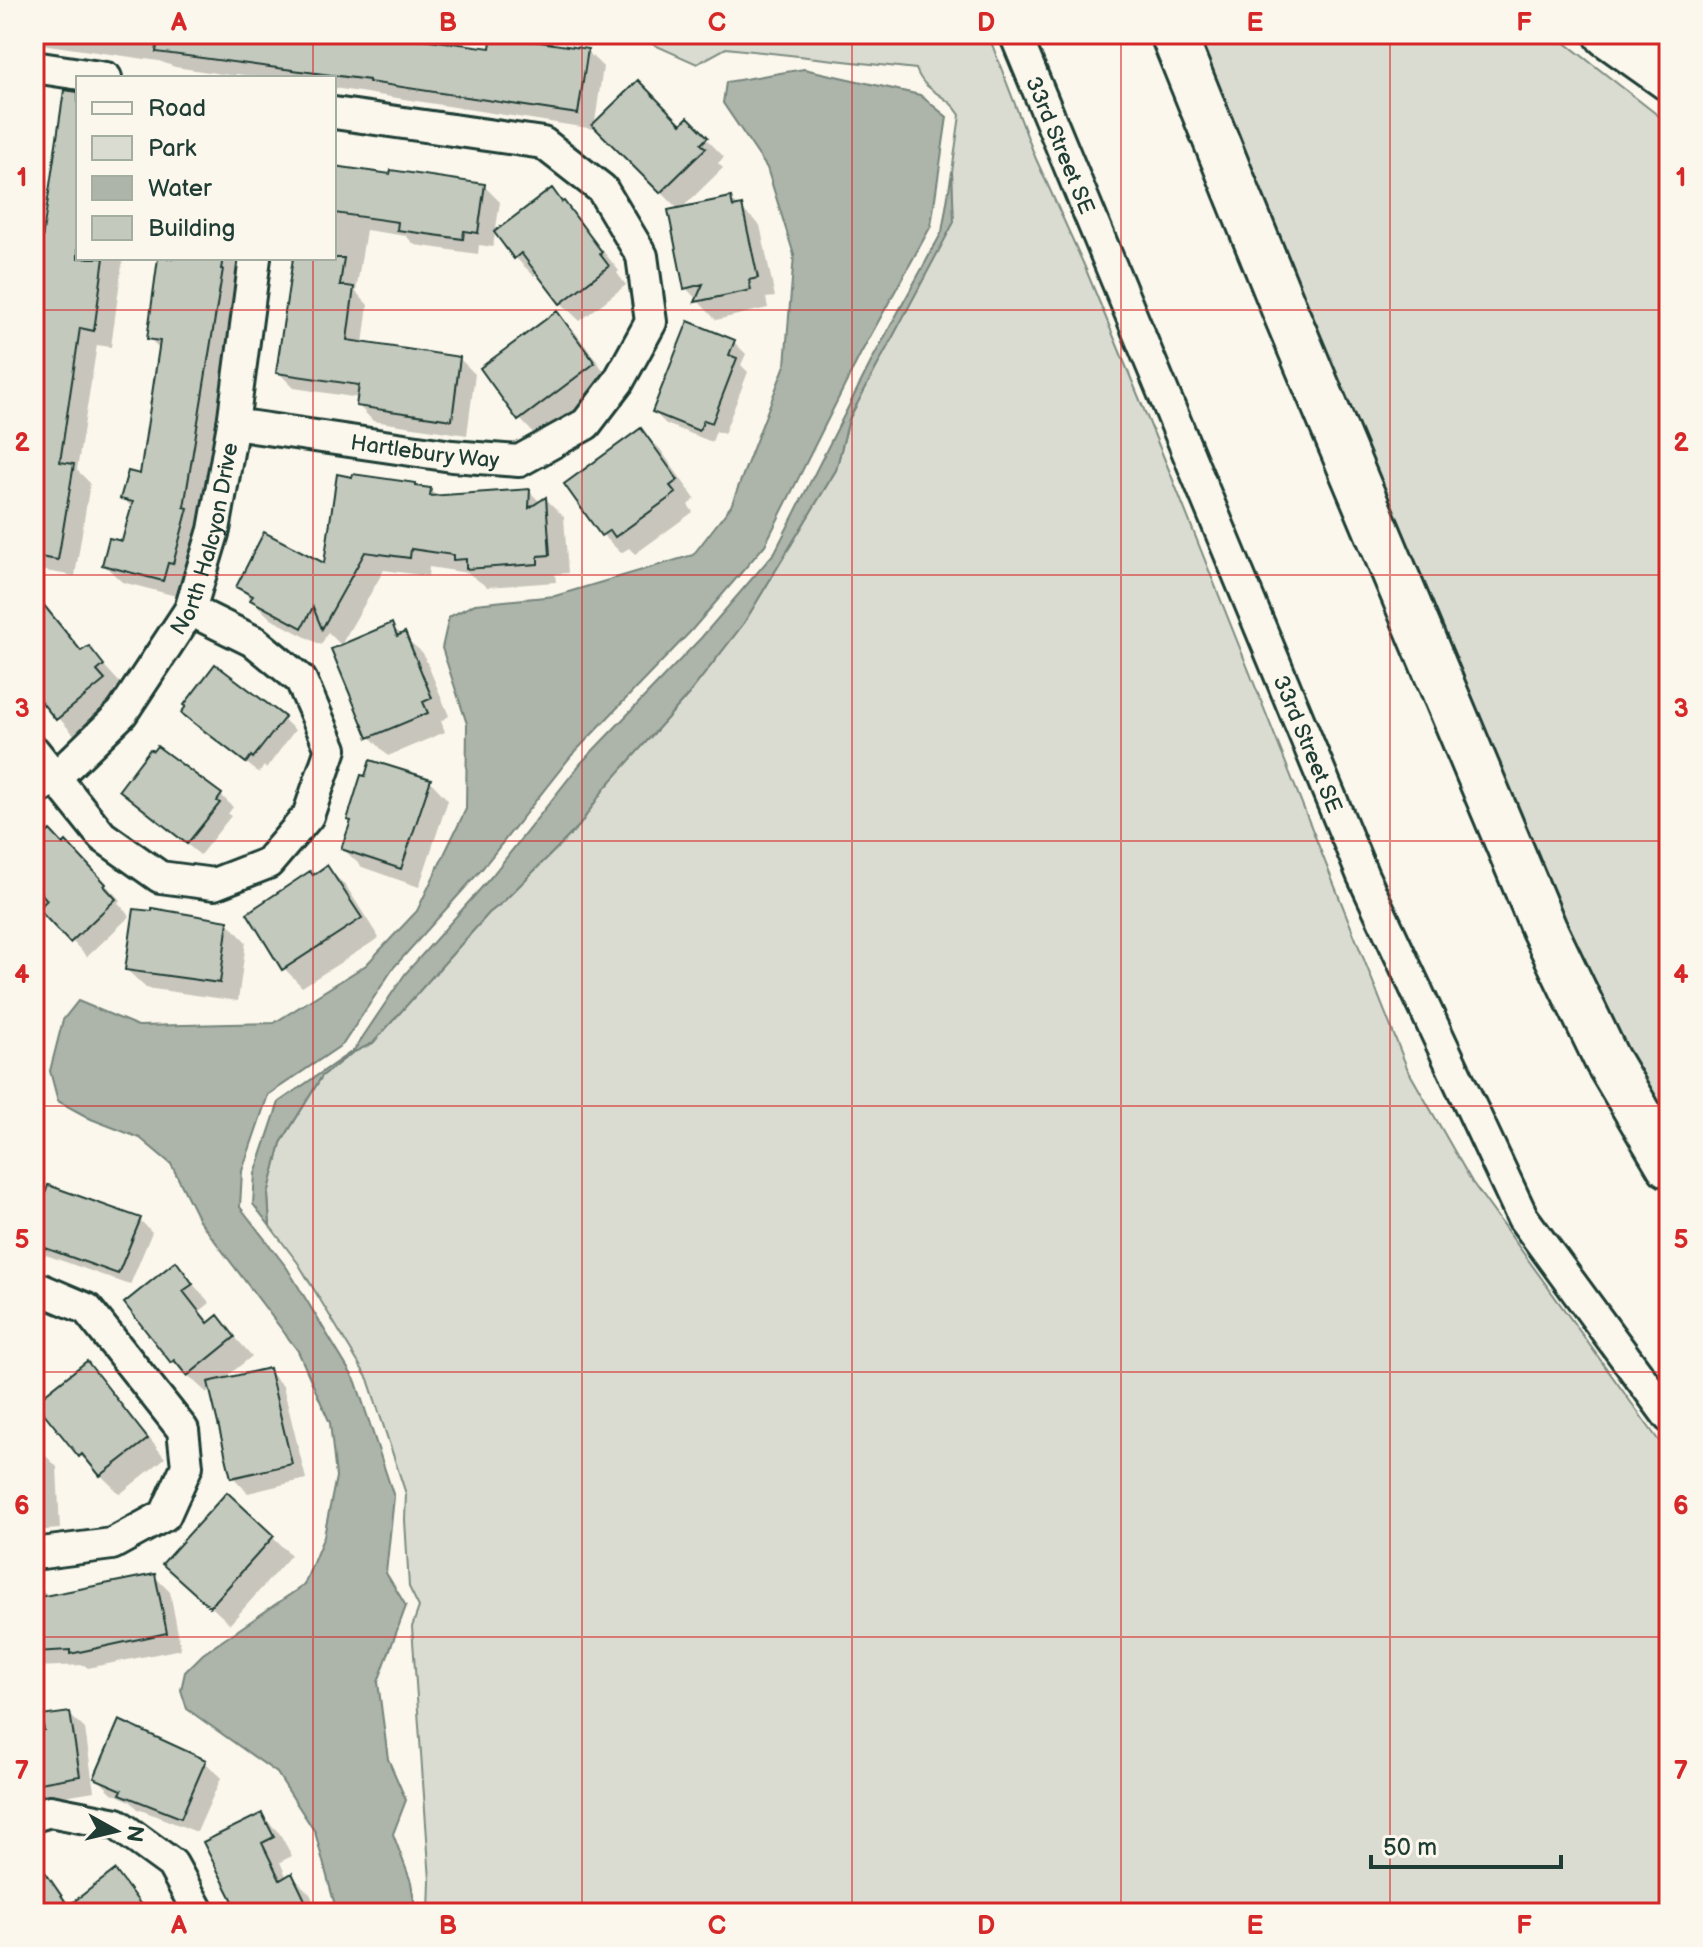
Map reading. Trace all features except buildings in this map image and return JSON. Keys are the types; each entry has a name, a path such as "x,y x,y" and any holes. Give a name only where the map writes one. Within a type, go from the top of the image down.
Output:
{"highway":[{"path":"1173,34 1287,316 1544,929 1607,1060 1669,1165"},
{"path":"1607,34 1669,78"}],"street":[{"name":"33rd Street SE","path":"1015,34 1363,876 1516,1204 1523,1218 1669,1417"},
{"path":"34,67 93,76"},
{"name":"Hartlebury Way","path":"233,424 452,456 519,461 586,424 618,382 651,322 642,256 602,189 543,143 336,113"},
{"name":"North Halcyon Drive","path":"45,784 122,713 190,610 214,530 233,424 255,260"},
{"path":"34,751 45,784 102,836 160,877 214,884 268,863 308,816 331,749 301,680 255,642 190,610"},
{"path":"34,1289 87,1309 183,1430 187,1466 165,1515 112,1544 34,1554"},
{"path":"34,1816 50,1811 117,1824 172,1864 199,1913"}],"green space":[{"path":"639,34 988,34 1036,159 1084,265 1169,470 1408,1070 1472,1182 1669,1455 1669,1913 429,1913 430,1880 412,1627 419,1607 409,1587 406,1494 368,1379 298,1263 270,1226 268,1194 281,1143 322,1076 352,1053 373,1043 489,913 579,826 604,789 688,695 744,623 836,470 849,419 953,222 952,172 960,115 949,102 925,84 916,69 726,48 697,64 650,43"},
{"path":"1193,34 1554,34 1669,124 1669,1142 1591,1004"}],"water":[{"path":"804,69 920,95 947,117 931,226 861,353 765,545 691,631 571,756 481,870 394,967 343,1044 268,1095 242,1171 240,1207 287,1268 356,1382 394,1497 386,1573 406,1606 378,1682 388,1759 406,1800 393,1834 411,1882 416,1913 337,1913 315,1832 277,1773 187,1709 181,1690 185,1672 203,1654 304,1585 324,1536 336,1477 330,1423 298,1351 199,1220 171,1164 140,1138 91,1119 58,1101 50,1071 63,1020 78,1001 138,1026 274,1023 366,965 417,911 466,809 467,724 442,648 449,617 475,604 555,596 693,555 731,506 785,365 794,255 767,168 723,103 726,82"},
{"path":"952,172 954,222 849,419 836,470 744,623 688,695 604,789 579,826 489,913 373,1043 352,1053 322,1076 281,1143 268,1194 270,1226 253,1204 255,1174 279,1102 354,1050 405,974 491,877 581,763 701,638 775,552 873,358 942,232"}]}
